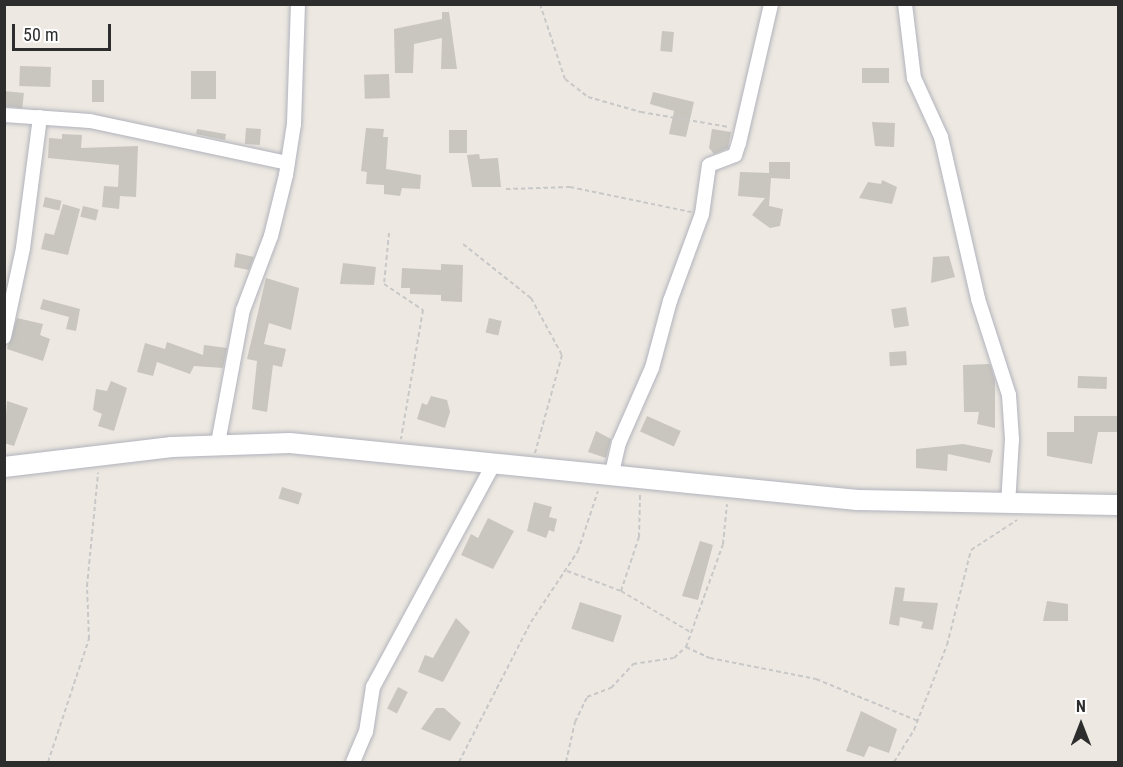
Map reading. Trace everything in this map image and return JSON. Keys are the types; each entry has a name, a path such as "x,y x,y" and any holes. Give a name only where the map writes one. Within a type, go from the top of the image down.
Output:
{"street":[{"path":"218,443 243,310 271,236 288,163 294,124 298,4"},
{"path":"606,476 702,214 709,165 735,155 743,130 771,4"},
{"path":"905,4 914,78 941,137 978,299 1009,395 1012,439 1008,504"},
{"path":"4,115 90,121 288,163"},
{"path":"4,337 23,248 40,117"},
{"path":"4,467 218,443 290,443 399,452 529,470 728,485 857,500 1119,505"},
{"path":"353,762 366,732 373,687 493,465"}],"path":[{"path":"540,4 565,79 588,97 641,112 743,130"},
{"path":"506,189 570,187 702,214"},
{"path":"389,233 384,284 423,310 399,452"},
{"path":"463,244 531,298 562,355 529,470"},
{"path":"48,762 89,639 87,586 96,532 98,455"},
{"path":"459,762 531,622 567,571 593,515 606,476"},
{"path":"621,591 639,537 640,480"},
{"path":"566,762 575,723 587,697 611,688 633,664 674,658 686,647 723,544 728,485"},
{"path":"894,762 918,721 947,645 971,550 1005,530 1034,504"},
{"path":"567,571 621,591 692,633"},
{"path":"686,647 711,658 821,680 918,721"}],"building":[{"path":"442,12 449,12 457,69 441,69 442,38 414,44 413,73 395,73 394,29 442,19"},
{"path":"662,31 674,32 672,52 660,51"},
{"path":"20,66 51,67 50,87 19,86"},
{"path":"862,68 889,68 889,83 862,83"},
{"path":"191,71 216,71 216,99 191,99"},
{"path":"389,74 390,98 365,99 364,75"},
{"path":"92,80 104,80 104,102 92,102"},
{"path":"4,91 24,93 22,108 4,106"},
{"path":"653,92 694,102 686,137 669,134 674,111 650,104"},
{"path":"872,122 895,123 894,147 875,146"},
{"path":"246,128 261,129 260,145 245,144"},
{"path":"366,128 384,129 383,137 388,137 386,169 421,175 420,189 402,188 400,196 384,194 384,185 366,184 367,172 361,171"},
{"path":"197,129 226,134 225,140 196,134"},
{"path":"712,129 731,132 728,148 714,154 709,148"},
{"path":"449,130 467,130 467,153 449,153"},
{"path":"62,134 82,135 81,148 138,146 136,197 120,196 119,209 102,207 104,186 118,187 119,165 48,158 49,138 62,139"},
{"path":"479,154 480,159 498,158 501,187 472,187 467,155"},
{"path":"769,162 790,162 790,179 771,178 769,206 783,209 780,226 770,228 752,215 765,198 738,196 740,172 769,173"},
{"path":"882,180 897,187 892,204 859,198 868,182 881,184"},
{"path":"45,197 62,201 59,211 43,207"},
{"path":"63,204 80,209 68,255 41,249 45,233 54,235"},
{"path":"83,206 99,210 96,221 80,217"},
{"path":"236,253 254,257 249,270 234,267"},
{"path":"949,256 955,277 931,283 933,257"},
{"path":"343,263 376,267 374,285 340,284"},
{"path":"441,264 463,265 462,302 441,301 441,295 410,294 410,288 401,288 402,268 441,270"},
{"path":"266,278 299,288 291,330 269,323 264,344 286,349 282,367 273,365 267,412 252,409 257,361 247,359"},
{"path":"43,299 80,309 76,331 66,329 69,317 40,309"},
{"path":"906,307 909,326 894,328 891,309"},
{"path":"17,318 43,324 40,335 50,339 43,361 7,349"},
{"path":"489,318 502,321 498,336 486,333"},
{"path":"167,342 203,355 204,345 227,348 223,368 194,366 190,374 157,362 153,376 137,372 145,343 165,349"},
{"path":"906,351 907,365 890,366 889,352"},
{"path":"990,364 995,380 995,428 977,424 979,412 964,412 963,365"},
{"path":"1078,376 1107,377 1107,389 1078,388"},
{"path":"111,381 127,388 114,431 98,426 102,414 93,410 96,389 107,391"},
{"path":"431,396 447,400 450,412 445,428 417,419 422,403 427,405"},
{"path":"7,401 28,408 14,446 4,443"},
{"path":"647,416 681,431 674,447 640,432"},
{"path":"1074,416 1119,416 1119,432 1098,432 1092,464 1047,456 1047,432 1074,432"},
{"path":"596,431 611,439 606,458 588,452"},
{"path":"963,444 993,450 990,463 948,454 947,471 916,468 916,449"},
{"path":"282,487 302,493 299,505 278,498"},
{"path":"534,502 552,507 549,517 557,519 554,532 549,530 546,538 527,531"},
{"path":"488,518 514,531 493,569 461,555 471,534 478,538"},
{"path":"700,541 713,545 698,600 682,596"},
{"path":"895,587 905,588 903,601 938,603 933,630 921,628 923,622 900,617 899,626 889,624"},
{"path":"1047,601 1068,604 1068,621 1043,621"},
{"path":"580,602 622,616 613,642 571,629"},
{"path":"456,618 470,632 443,682 418,672 425,655 433,658"},
{"path":"398,687 408,692 397,713 387,708"},
{"path":"436,708 444,708 461,723 450,741 421,729"},
{"path":"861,711 897,729 889,753 869,746 864,757 846,751"}]}
